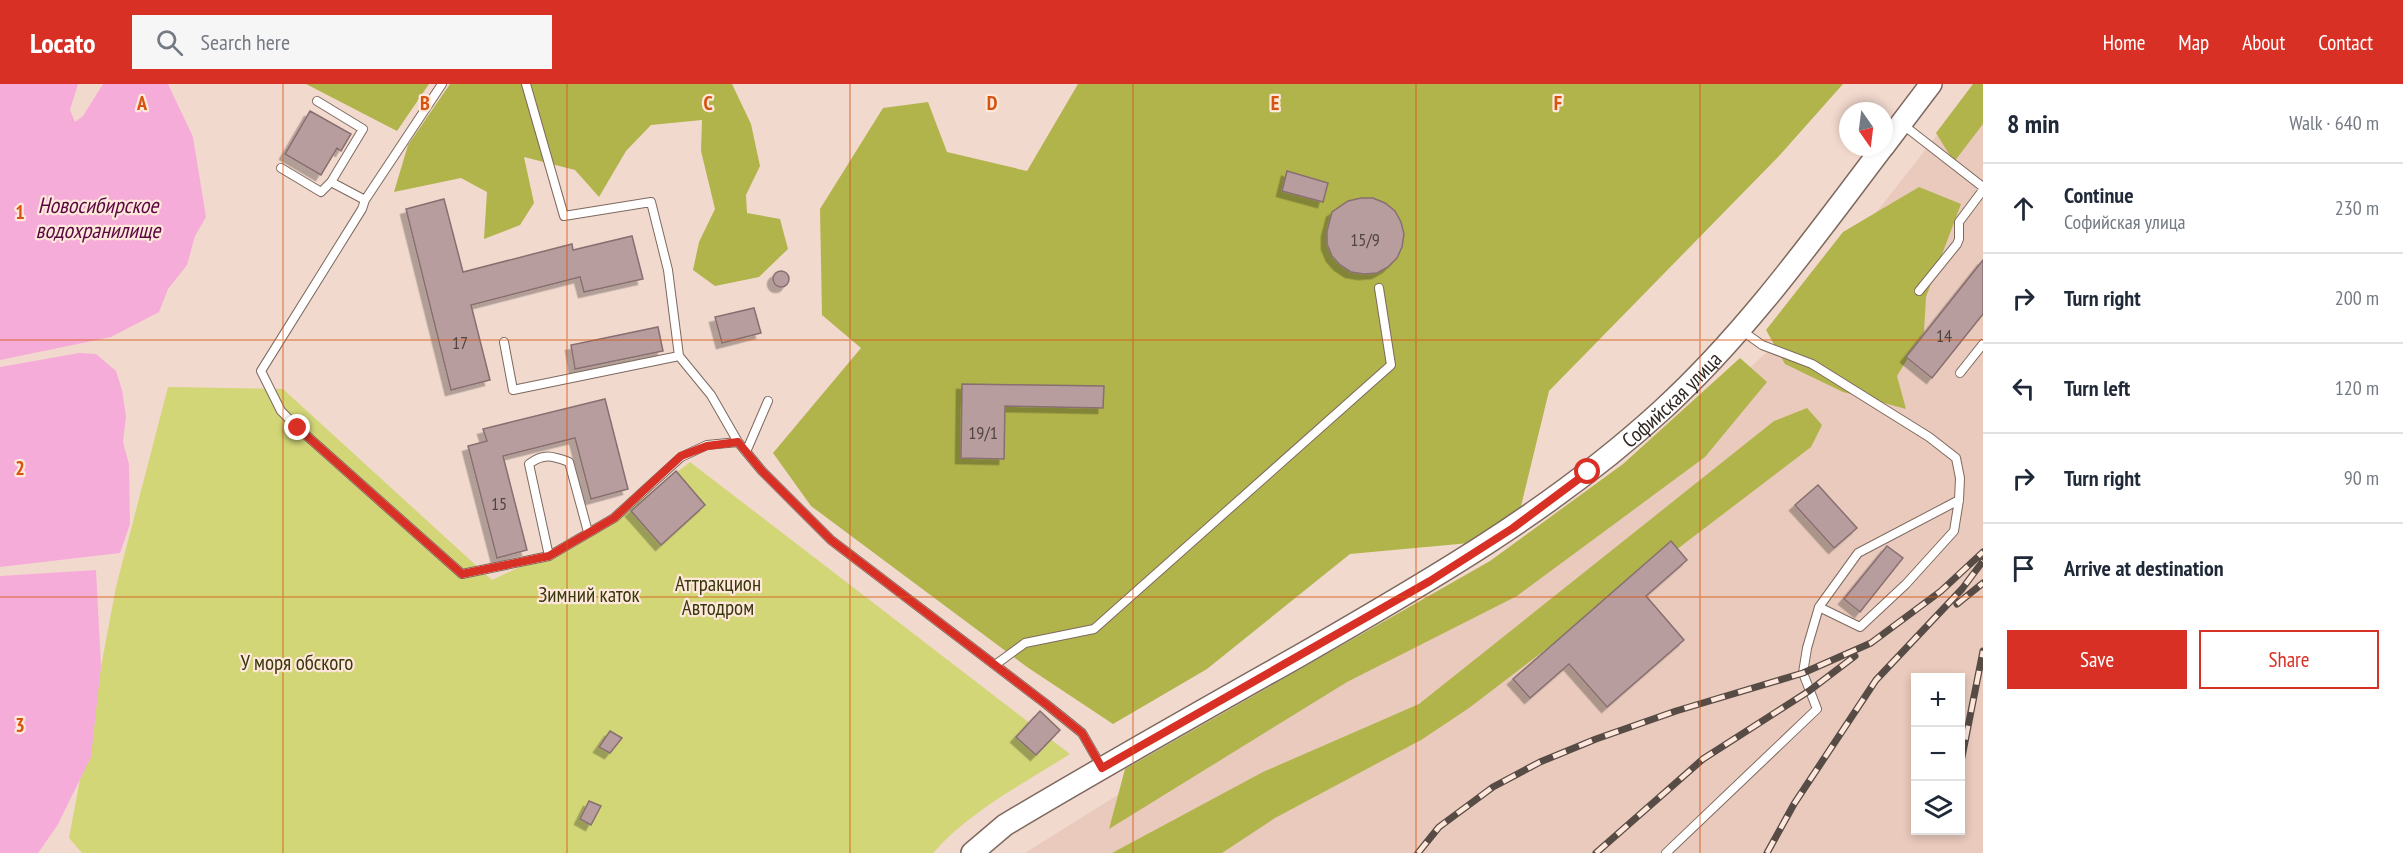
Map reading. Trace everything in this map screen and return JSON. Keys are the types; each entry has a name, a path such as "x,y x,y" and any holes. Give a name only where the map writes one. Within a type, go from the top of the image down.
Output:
{"main road":[{"name":"Софийская улица","path":"1893,134 1931,84"},
{"name":"Софийская улица","path":"972,853 1005,825 1430,581 1513,528 1588,472 1663,409 1740,329 1787,274 1876,156"}],"lane":[{"path":"442,84 365,200 362,209 261,371 281,411 462,574 549,556 614,518 681,456 707,446 738,442"},
{"path":"526,84 564,216 651,202 668,270 680,356 711,395 746,452 831,540 1082,733 1102,768"},
{"path":"281,168 321,192 331,182 363,129 317,101"},
{"path":"1901,123 1983,189 1959,222 1957,244 1919,291"},
{"path":"331,182 365,200"},
{"path":"995,665 1025,643 1094,629 1391,365 1378,288"},
{"path":"1740,329 1762,345 1812,364 1929,438 1956,458 1960,478 1954,531 1906,584 1860,627 1819,607"},
{"path":"504,342 513,390 680,356"},
{"path":"1960,373 1983,344"},
{"path":"746,452 768,401"},
{"path":"549,556 529,464 539,457 550,455 569,462 588,532"},
{"path":"1666,853 1817,709 1803,673 1807,648 1819,607 1858,553 1959,500"}],"shaded area":[{"path":"306,84 429,84 397,131"},
{"path":"450,84 732,84 751,124 760,166 746,195 747,213 780,219 788,249 759,277 715,286 693,270 699,242 715,209 701,151 702,120 651,125 626,151 599,197 575,170 524,157 534,203 520,225 484,239 487,192 461,178 394,192 408,145"},
{"path":"1078,84 1843,84 1779,156 1549,391 1513,539 1350,554 1207,669 1113,724 1027,667 811,506 773,453 861,348 822,315 820,209 883,108 928,102 947,152 1027,171"},
{"path":"1973,84 1983,84 1983,124 1954,162 1936,133"},
{"path":"1977,84 1983,84 1983,853 1025,853 1634,472 1766,353"},
{"path":"1919,187 1961,204 1926,297 1924,332 1897,376 1906,409 1843,392 1785,364 1766,330 1843,232"},
{"path":"1740,358 1767,382 1705,457 1517,596 1347,682 1109,829 1125,769 1490,561 1623,464"},
{"path":"1807,408 1822,425 1811,447 1469,708 1421,740 1275,818 1222,853 1112,853 1263,772 1419,704 1774,421"}],"green space":[{"name":"У моря обского","path":"168,387 283,389 492,580 609,525 690,462 1070,754 980,811 933,853 82,853 69,838 116,587"}],"water":[{"name":"Новосибирское водохранилище","path":"0,84 78,84 70,110 75,122 83,116 103,84 168,84 193,137 206,217 195,236 187,265 168,289 159,312 111,337 0,360"},
{"path":"79,353 96,354 116,371 122,390 126,416 123,442 129,464 130,524 120,553 0,567 0,367"},
{"path":"96,570 101,666 91,757 57,826 38,853 0,853 0,576"}],"building":[{"path":"310,111 351,134 341,151 337,148 321,175 285,154"},
{"path":"1287,171 1328,183 1323,202 1282,191"},
{"path":"1373,198 1385,203 1395,211 1404,234 1397,258 1377,273 1351,272 1332,256 1327,244 1327,231 1332,212 1348,201"},
{"path":"444,199 463,272 572,244 573,250 632,236 643,279 584,292 580,277 471,305 490,380 451,390 406,209"},
{"path":"1983,260 1983,314 1932,378 1906,357"},
{"path":"781,271 787,273 789,279 787,285 781,287 775,285 773,279 775,273"},
{"path":"754,308 761,333 722,343 715,317"},
{"path":"658,327 663,351 575,369 571,345"},
{"path":"962,384 1104,386 1103,408 1005,406 1004,459 961,458"},
{"path":"605,399 628,489 591,499 575,438 503,456 527,550 497,558 468,446 487,441 483,429"},
{"path":"676,471 705,505 661,545 631,511"},
{"path":"1818,485 1857,528 1834,548 1795,505"},
{"path":"1671,541 1687,560 1646,596 1684,640 1607,707 1569,664 1530,698 1513,679"},
{"path":"1887,546 1903,558 1860,612 1844,599"},
{"path":"1040,711 1060,730 1036,755 1016,737"},
{"path":"610,731 622,738 610,753 599,747"},
{"path":"589,801 601,806 591,825 580,819"}],"railway":[{"path":"1418,853 1439,827 1493,787 1540,762 1596,739 1676,711 1803,673 1871,643 1941,591 1983,552"},
{"path":"1767,853 1794,804 1876,680 1962,589 1983,561"},
{"path":"1957,604 1983,583"},
{"path":"1965,742 1983,651"},
{"path":"1596,853 1703,759 1809,691 1855,656"}],"route":[{"path":"298,428 462,574 549,556 614,518 681,456 707,446 738,442 762,471 831,540 1082,733 1102,768 1430,581 1513,528 1588,472"}],"park label":[{"name":"Зимний каток","path":"589,594"},
{"name":"Аттракцион Автодром","path":"718,595"}]}
